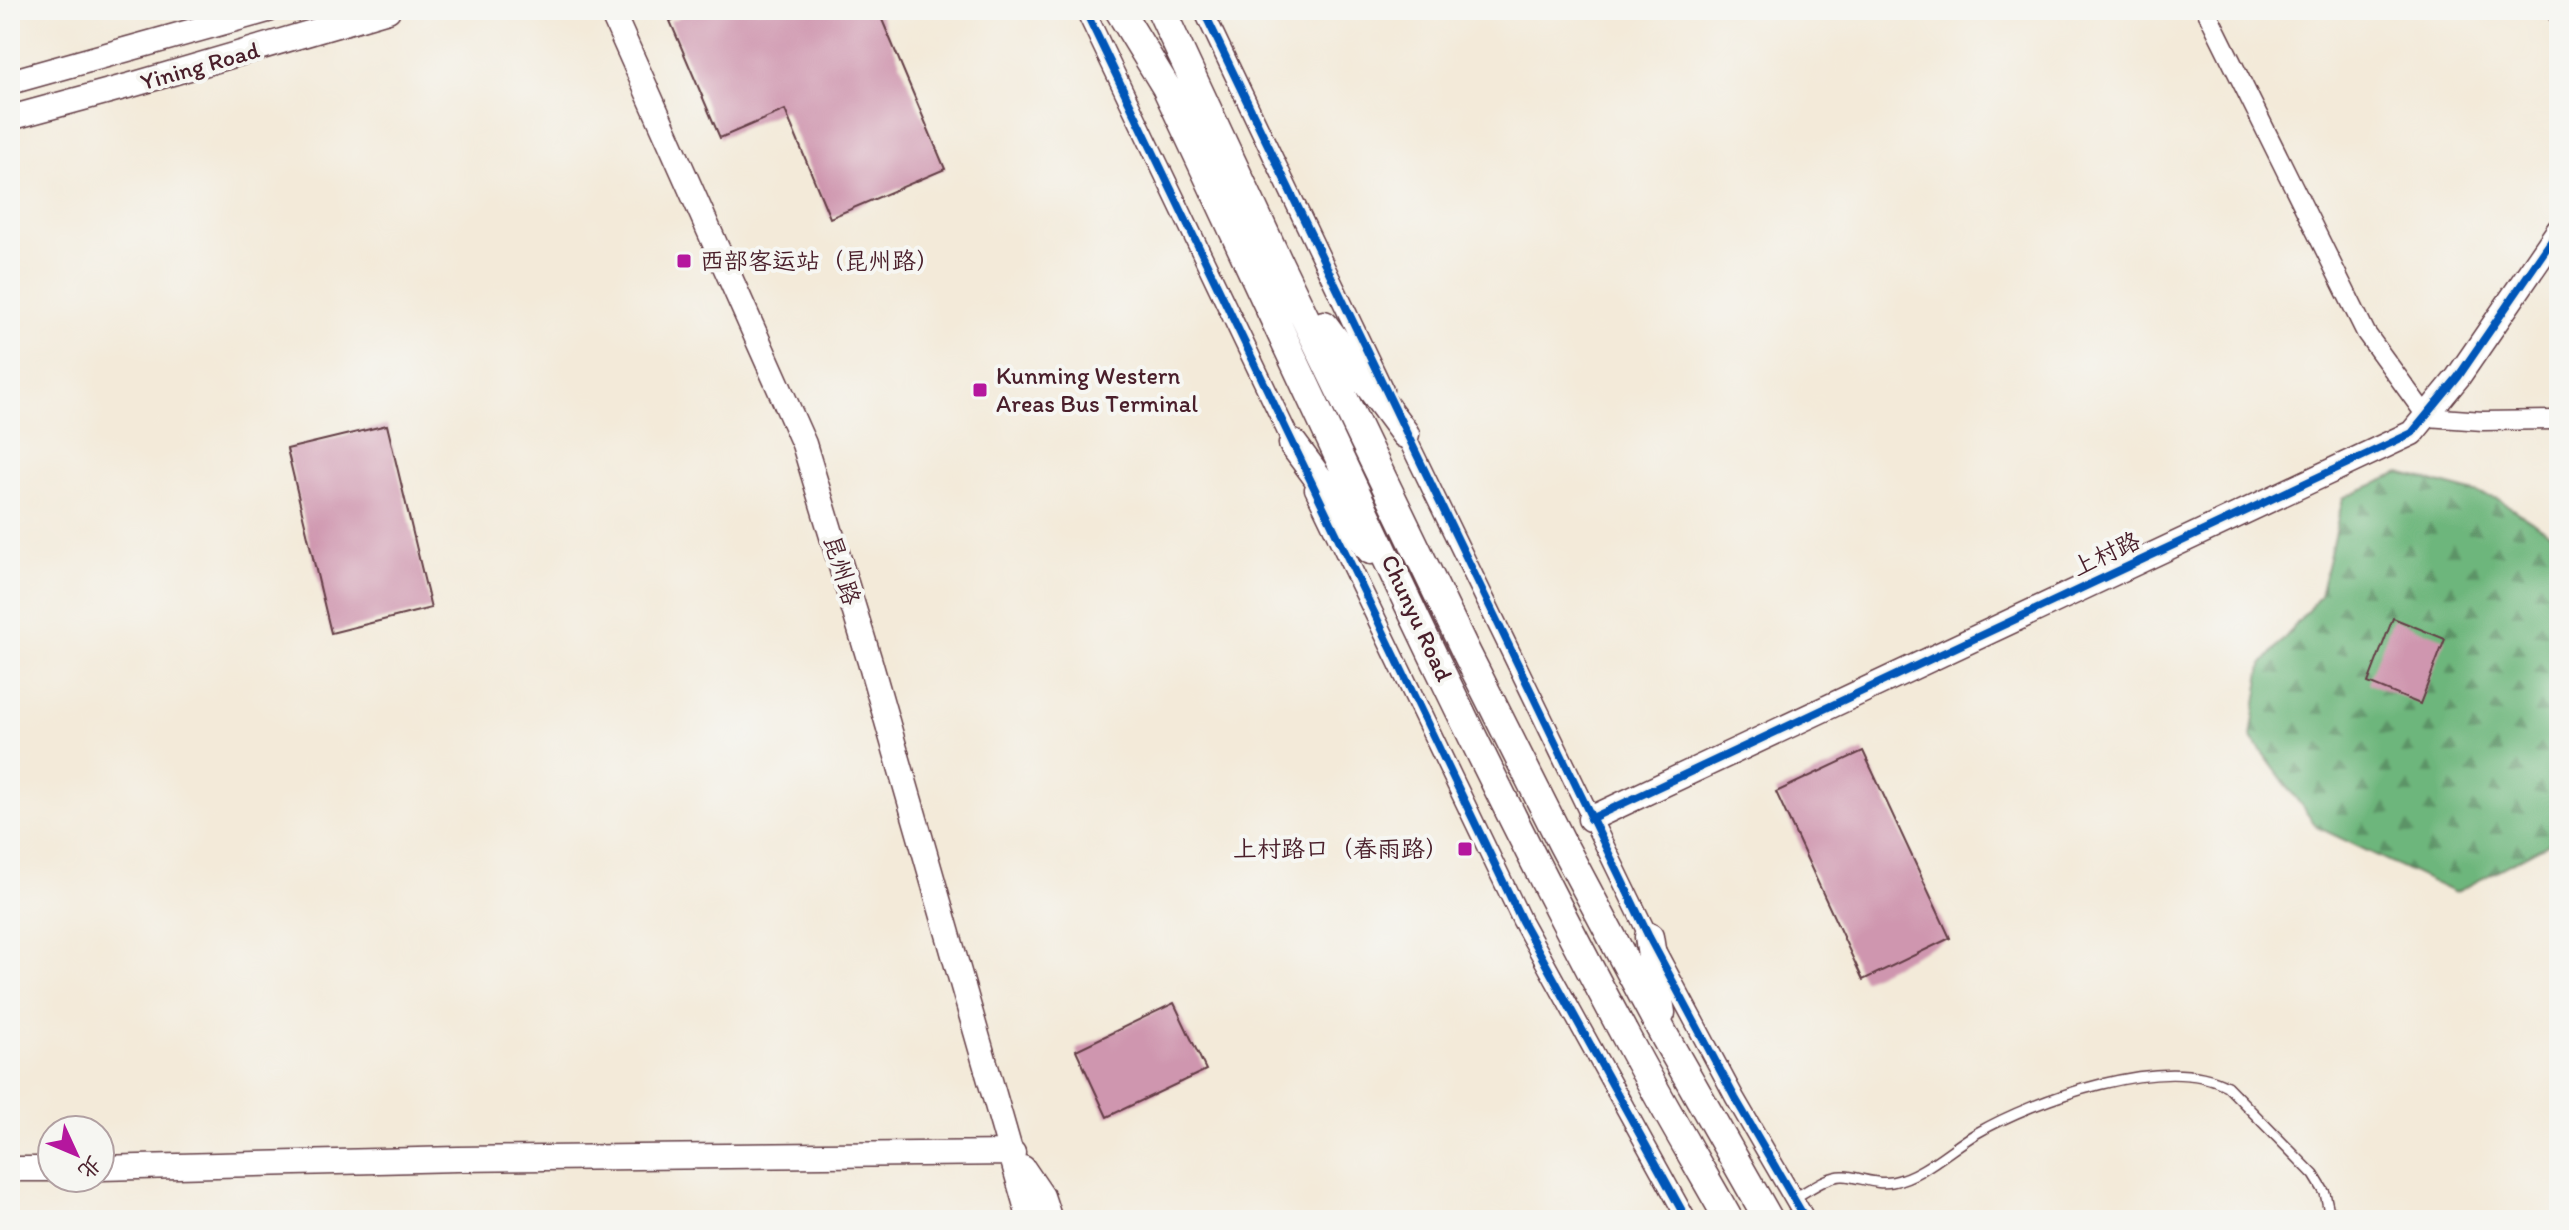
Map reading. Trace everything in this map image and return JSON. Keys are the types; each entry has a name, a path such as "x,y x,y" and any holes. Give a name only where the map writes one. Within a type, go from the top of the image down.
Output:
{"main road":[{"name":"Chunyu Road","path":"1119,10 1166,87 1407,598 1534,858 1611,1008 1729,1220"},
{"name":"Chunyu Road","path":"1161,10 1280,266 1542,804 1665,1037 1769,1220"},
{"path":"1280,266 1405,434"},
{"path":"1293,444 1407,598"},
{"path":"1649,937 1665,1037"}],"street":[{"name":"Yining Road","path":"10,82 268,10"},
{"name":"Yining Road","path":"10,118 388,10"},
{"name":"昆州路","path":"611,10 804,444 1013,1153 1030,1220"},
{"path":"1085,10 1522,921 1687,1220"},
{"path":"1203,10 1590,819 1735,1098 1806,1220"},
{"path":"2206,10 2366,333 2427,417 2483,421 2559,420"},
{"path":"2554,10 2559,16"},
{"name":"上村路","path":"1590,819 2412,433 2458,377 2559,230"},
{"name":"昆州路","path":"1013,1153 1042,1196 1050,1220"},
{"path":"116,1168 1013,1153"},
{"path":"10,1169 36,1169"}],"lane":[{"path":"1794,1198 1841,1175 1869,1182 1893,1182 1923,1169 1986,1128 2046,1100 2143,1077 2188,1073 2212,1077 2227,1086 2314,1175 2325,1193 2330,1218"}],"green space":[{"path":"2400,473 2498,499 2559,539 2559,838 2455,893 2317,827 2251,737 2262,665 2320,596 2343,498"}],"building":[{"path":"695,10 878,10 945,169 830,218 785,110 720,138 670,21"},
{"path":"387,425 431,608 331,633 287,449"},
{"path":"2393,618 2445,639 2420,704 2368,683"},
{"path":"1863,751 1950,938 1863,980 1776,792"},
{"path":"1174,1003 1206,1070 1107,1117 1076,1050"}],"cycle path":[{"path":"1085,10 1522,921 1687,1220"},
{"path":"1203,10 1649,937 1735,1098 1806,1220"},
{"path":"1590,819 2412,433 2458,377 2559,230"}],"place":[{"name":"西部客运站（昆州路）","path":"684,261"},
{"name":"Kunming Western Areas Bus Terminal","path":"980,390"},
{"name":"上村路口（春雨路）","path":"1465,849"}]}
